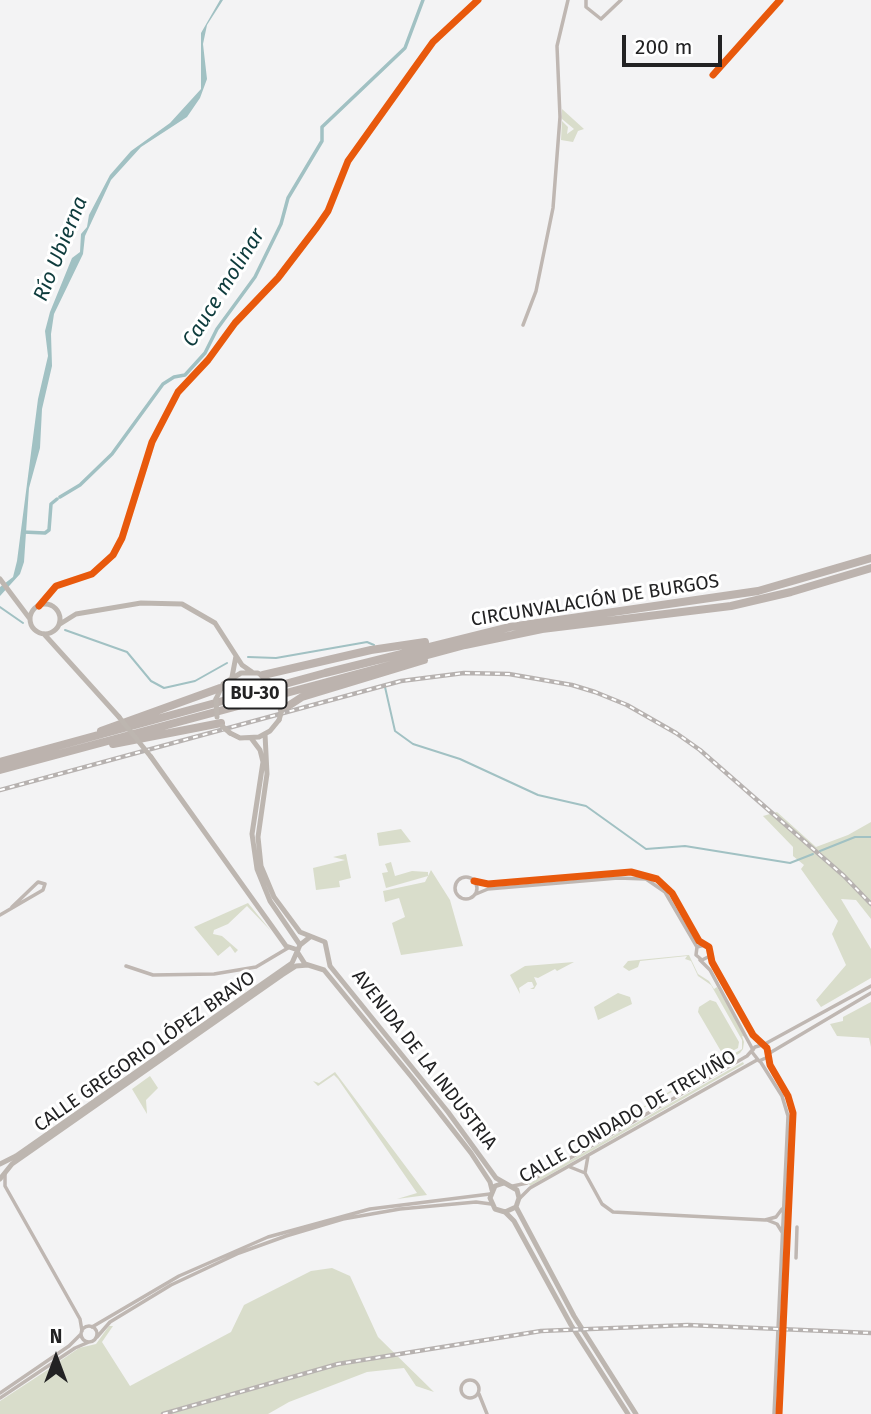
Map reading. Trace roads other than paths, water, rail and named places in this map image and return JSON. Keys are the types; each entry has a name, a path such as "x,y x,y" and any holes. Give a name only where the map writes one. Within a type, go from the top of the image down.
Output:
{"highway":[{"name":"CIRCUNVALACIÓN DE BURGOS","path":"0,770 39,756 325,673 510,627 758,591 871,558"},
{"name":"CIRCUNVALACIÓN DE BURGOS","path":"0,762 39,756 494,638 600,621 731,606 791,592 871,568"},
{"path":"263,675 370,650 510,627"},
{"path":"282,710 302,697 494,638"},
{"path":"39,756 220,688"},
{"path":"39,756 220,722"}],"main road":[{"path":"30,619 51,590 92,574 113,555 122,538 152,442 178,392 208,360 234,323 278,278 317,227 328,211 348,161 433,41 478,0"},
{"path":"1,580 21,604 35,630 44,634 60,649 151,757 194,813 235,878 288,948 299,949"},
{"path":"51,590 52,605 58,611 76,614 150,602 182,604 215,623 242,665 263,675 274,684 281,698 279,720 265,734 251,738 230,733 220,722 216,699 220,688 232,677 252,672"},
{"path":"21,604 52,605"},
{"path":"58,611 60,624"},
{"path":"44,634 54,631 76,614"},
{"path":"54,631 60,649"},
{"path":"232,677 236,653"},
{"path":"251,738 260,750 262,762 252,834 257,869 270,901 310,965 324,962 328,951 321,939 300,932 282,909 261,866 258,831 267,774 265,734"},
{"path":"299,949 310,937"},
{"name":"CALLE GREGORIO LÓPEZ BRAVO","path":"0,1164 16,1156 294,962 299,949"},
{"name":"AVENIDA DE LA INDUSTRIA","path":"328,951 332,969 441,1102 496,1178 504,1183"},
{"name":"CALLE GREGORIO LÓPEZ BRAVO","path":"2,1177 17,1160 282,975 296,966 310,965"},
{"name":"AVENIDA DE LA INDUSTRIA","path":"310,965 327,973 441,1113 487,1178 491,1192"},
{"path":"0,1164 2,1177"},
{"path":"517,1205 505,1212 497,1211 491,1204 491,1192 504,1183 513,1186 519,1195 517,1205 573,1316 636,1414"},
{"path":"505,1212 514,1221 570,1325 628,1414"}],"street":[{"path":"523,325 538,284 553,208 559,125 557,46 568,0"},
{"path":"586,0 586,7 601,19 621,0"},
{"path":"645,873 669,889 699,941 706,945 712,962 753,1035 768,1054 772,1068 790,1101 793,1118 775,1414 787,1108 710,970 695,953 697,947 667,894 646,879 618,878 488,889 465,900 459,898 454,889 461,878 488,884 645,873"},
{"path":"474,881 476,894"},
{"path":"0,915 32,891"},
{"path":"278,952 281,937"},
{"path":"697,947 706,945"},
{"path":"126,966 153,975 214,974 256,967 288,948"},
{"path":"701,960 710,954"},
{"path":"763,1045 871,986"},
{"path":"768,1054 871,993"},
{"name":"CALLE CONDADO DE TREVIÑO","path":"513,1186 527,1183 763,1045"},
{"name":"CALLE CONDADO DE TREVIÑO","path":"517,1205 524,1192 768,1054"},
{"path":"589,1155 584,1164 585,1173 602,1204 613,1212 765,1220 777,1224 783,1234"},
{"path":"565,1168 575,1167 585,1173"},
{"path":"2,1177 5,1186"},
{"path":"2,1177 80,1319 81,1333 89,1342"},
{"path":"0,1393 69,1346 91,1326 179,1276 268,1237 370,1209 491,1192"},
{"path":"0,1398 75,1348 97,1337 110,1322 171,1285 229,1257 343,1219 400,1209 476,1202 491,1204"},
{"path":"765,1220 778,1215 784,1204"},
{"path":"796,1258 797,1227"},
{"path":"80,1319 91,1326 97,1337"},
{"path":"481,1405 468,1398 461,1389 466,1382 475,1382 481,1405 487,1414"},
{"path":"468,1398 479,1392"}],"water":[{"path":"220,0 223,0 207,25 203,44 207,79 200,98 187,117 141,147 111,180 85,236 83,254 54,314 51,334 52,366 42,409 40,448 29,488 24,562 20,574 0,596 0,587 13,577 17,561 38,399 48,356 45,331 50,312 72,258 80,252 81,234 87,227 89,215 110,175 131,151 170,123 201,89 201,33"}],"waterway":[{"name":"Cauce molinar","path":"60,497 80,485 112,454 163,384 174,377 185,375 205,353 217,329 255,277 281,224 288,198 322,141 322,127 405,48 423,0"},
{"name":"Cauce molinar","path":"23,532 45,533 49,530 51,504 57,499"},
{"path":"0,607 23,623"},
{"path":"65,630 127,652 151,681 164,688 195,681 227,663"},
{"path":"248,657 276,658 367,642 374,645"},
{"path":"385,687 395,731 413,744 460,759 538,795 586,806 646,849 685,846 790,863 813,854"},
{"path":"820,851 855,837 871,837"}],"railway":[{"path":"0,790 401,681 464,673 509,674 572,685 595,692 627,705 676,733 700,750 844,876 871,904"},
{"path":"163,1414 338,1364 541,1331 688,1325 871,1333"}],"water label":[{"name":"Río Ubierna","path":"61,249"}]}
